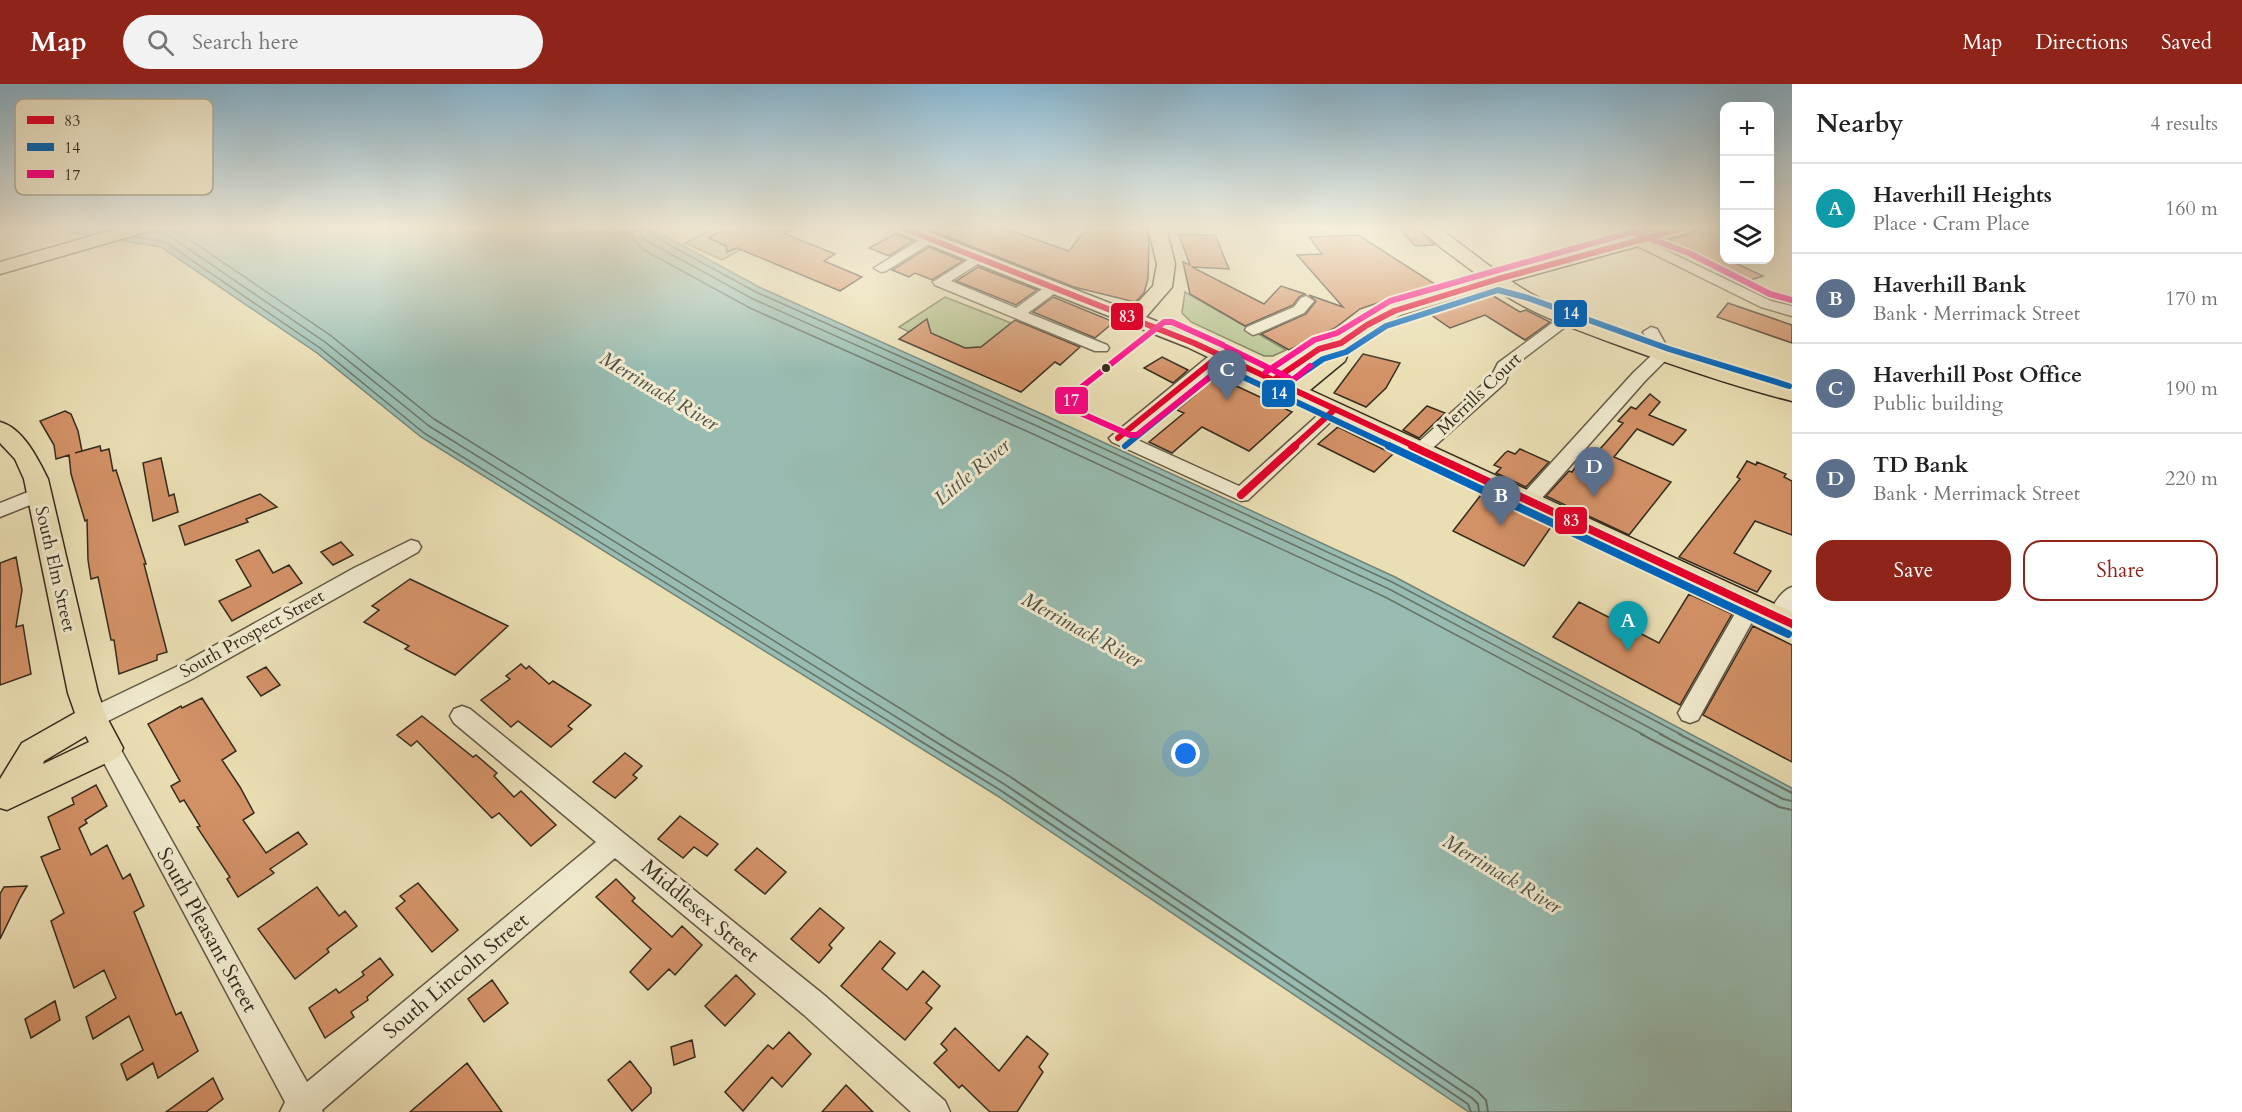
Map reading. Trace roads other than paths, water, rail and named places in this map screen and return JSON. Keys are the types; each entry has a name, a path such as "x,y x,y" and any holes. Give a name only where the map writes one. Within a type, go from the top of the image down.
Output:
{"main road":[{"path":"1024,275 1220,355 1785,621"},
{"path":"1134,319 1162,287 1164,275"},
{"path":"1492,275 1516,294 1568,318 1663,354 1792,394"},
{"path":"1272,381 1319,349 1341,343 1367,325 1394,311 1513,275"},
{"path":"1498,279 1531,288 1651,332 1792,376"},
{"path":"1295,392 1338,357 1341,343"},
{"name":"South Elm Street","path":"0,429 25,456 36,479 82,693 108,748"},
{"path":"2,800 33,752 92,718"},
{"path":"2,800 108,748"}],"street":[{"path":"951,275 940,282 1101,348"},
{"path":"1709,275 1766,304 1792,311"},
{"path":"1018,313 1054,287"},
{"path":"1253,330 1299,310 1306,301"},
{"name":"Merrills Court","path":"1420,450 1499,379 1504,366 1568,318"},
{"path":"1528,501 1639,377 1663,354 1651,332"},
{"path":"1220,355 1118,438 1241,495 1334,410"},
{"path":"0,510 38,494"},
{"name":"South Prospect Street","path":"92,718 184,673 411,547"},
{"path":"1785,621 1792,595"},
{"path":"1690,713 1751,604"},
{"name":"Middlesex Street","path":"462,716 814,1005 934,1112"},
{"name":"South Pleasant Street","path":"108,748 302,1110"},
{"name":"South Lincoln Street","path":"302,1110 616,841"}],"water":[{"path":"202,275 737,275 1395,577 1792,788 1792,1112 1469,1112 996,795 421,437 317,353"}],"place":[{"name":"Haverhill Post Office","path":"1227,400"},
{"name":"TD Bank","path":"1594,497"},
{"name":"Haverhill Bank","path":"1501,526"},
{"name":"Haverhill Heights","path":"1628,651"}],"water label":[{"name":"Merrimack River","path":"659,391"},
{"name":"Little River","path":"972,472"},
{"name":"Merrimack River","path":"1082,630"},
{"name":"Merrimack River","path":"1502,874"}]}
